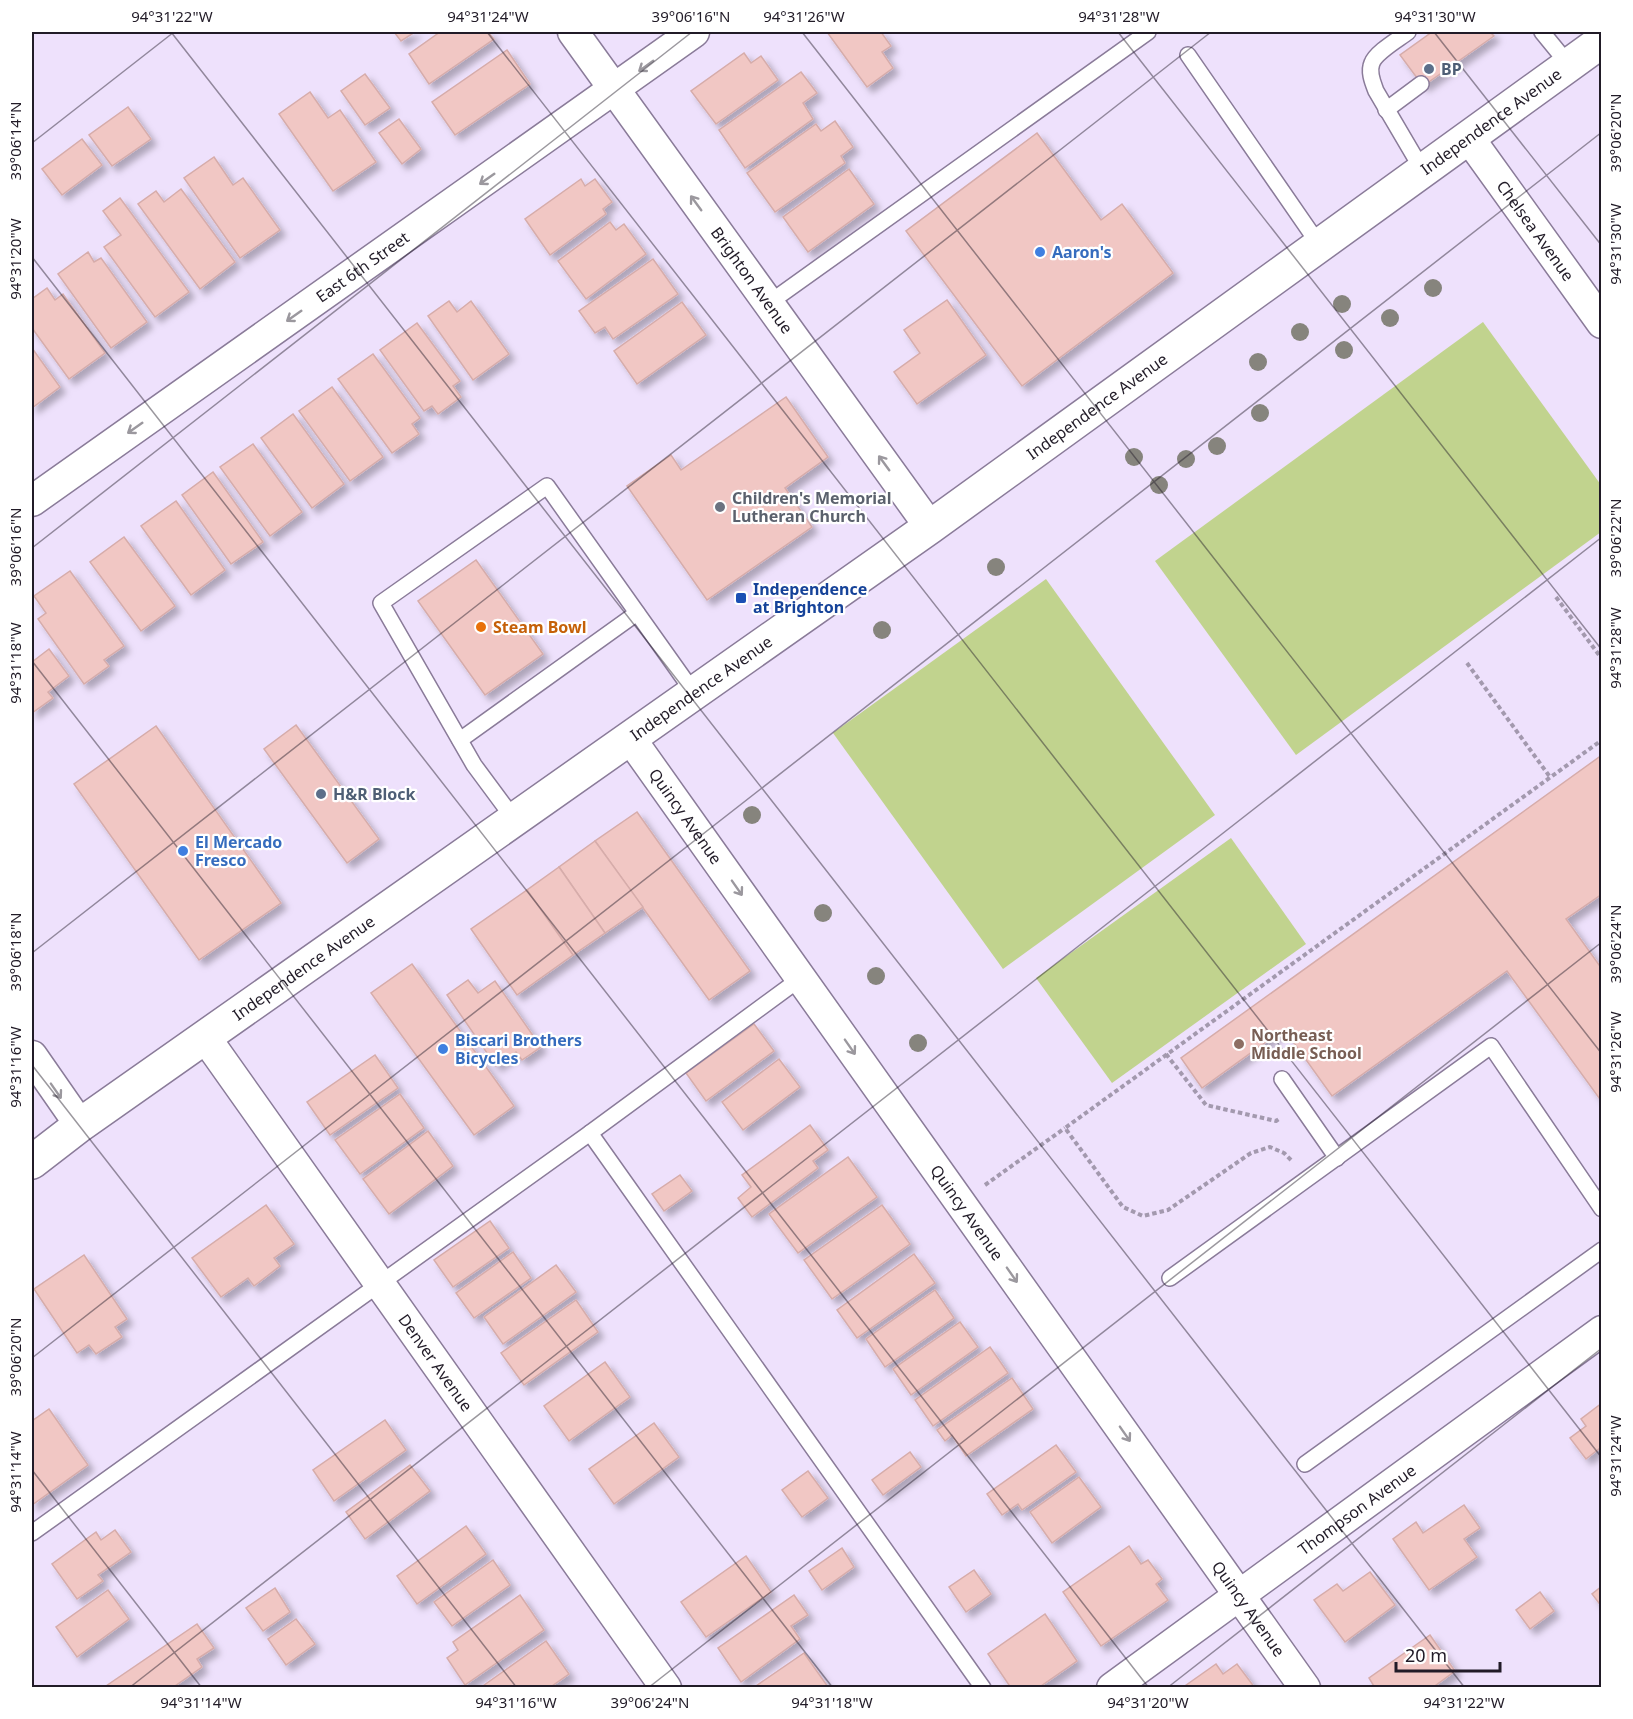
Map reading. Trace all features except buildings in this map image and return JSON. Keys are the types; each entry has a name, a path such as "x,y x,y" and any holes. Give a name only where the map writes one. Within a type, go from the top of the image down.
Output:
{"main road":[{"name":"Independence Avenue","path":"32,1162 80,1125 930,527 1602,41"}],"street":[{"name":"Brighton Avenue","path":"573,32 930,527"},
{"name":"East 6th Street","path":"32,501 694,32"},
{"name":"Chelsea Avenue","path":"1468,138 1602,323"},
{"name":"Quincy Avenue","path":"630,738 1305,1688"},
{"name":"Denver Avenue","path":"205,1037 666,1688"},
{"path":"32,1056 80,1125"},
{"name":"Thompson Avenue","path":"1112,1688 1602,1331"}],"lane":[{"path":"768,303 1148,32"},
{"path":"1408,32 1384,49 1372,63 1371,77 1386,110 1423,171"},
{"path":"1542,32 1569,65"},
{"path":"1188,55 1320,246"},
{"path":"1386,110 1422,84"},
{"path":"514,819 474,765 381,603 547,486 694,693"},
{"path":"460,740 637,613"},
{"path":"32,1533 590,1133 801,978"},
{"path":"1170,1278 1491,1046 1602,1209"},
{"path":"1282,1079 1337,1158"},
{"path":"590,1133 983,1688"},
{"path":"1305,1464 1602,1250"}],"path":[{"path":"1556,597 1602,658"},
{"path":"1467,663 1550,777"},
{"path":"961,1203 1602,740"},
{"path":"1166,1054 1206,1105 1276,1121 1299,1104"},
{"path":"1065,1128 1123,1207 1143,1216 1168,1210 1251,1153 1270,1147 1284,1153 1308,1179"}],"green space":[{"path":"1483,322 1601,485 1601,532 1296,755 1155,561"},
{"path":"1046,579 1215,815 1003,969 833,733"},
{"path":"1231,838 1306,944 1112,1083 1036,978"}],"place":[{"name":"BP","path":"1429,69"},
{"name":"Aaron's","path":"1040,252"},
{"name":"Children's Memorial Lutheran Church","path":"720,507"},
{"name":"Independence at Brighton","path":"741,598"},
{"name":"Steam Bowl","path":"481,627"},
{"name":"H&R Block","path":"321,794"},
{"name":"El Mercado Fresco","path":"183,851"},
{"name":"Northeast Middle School","path":"1239,1044"},
{"name":"Biscari Brothers Bicycles","path":"443,1049"}]}
